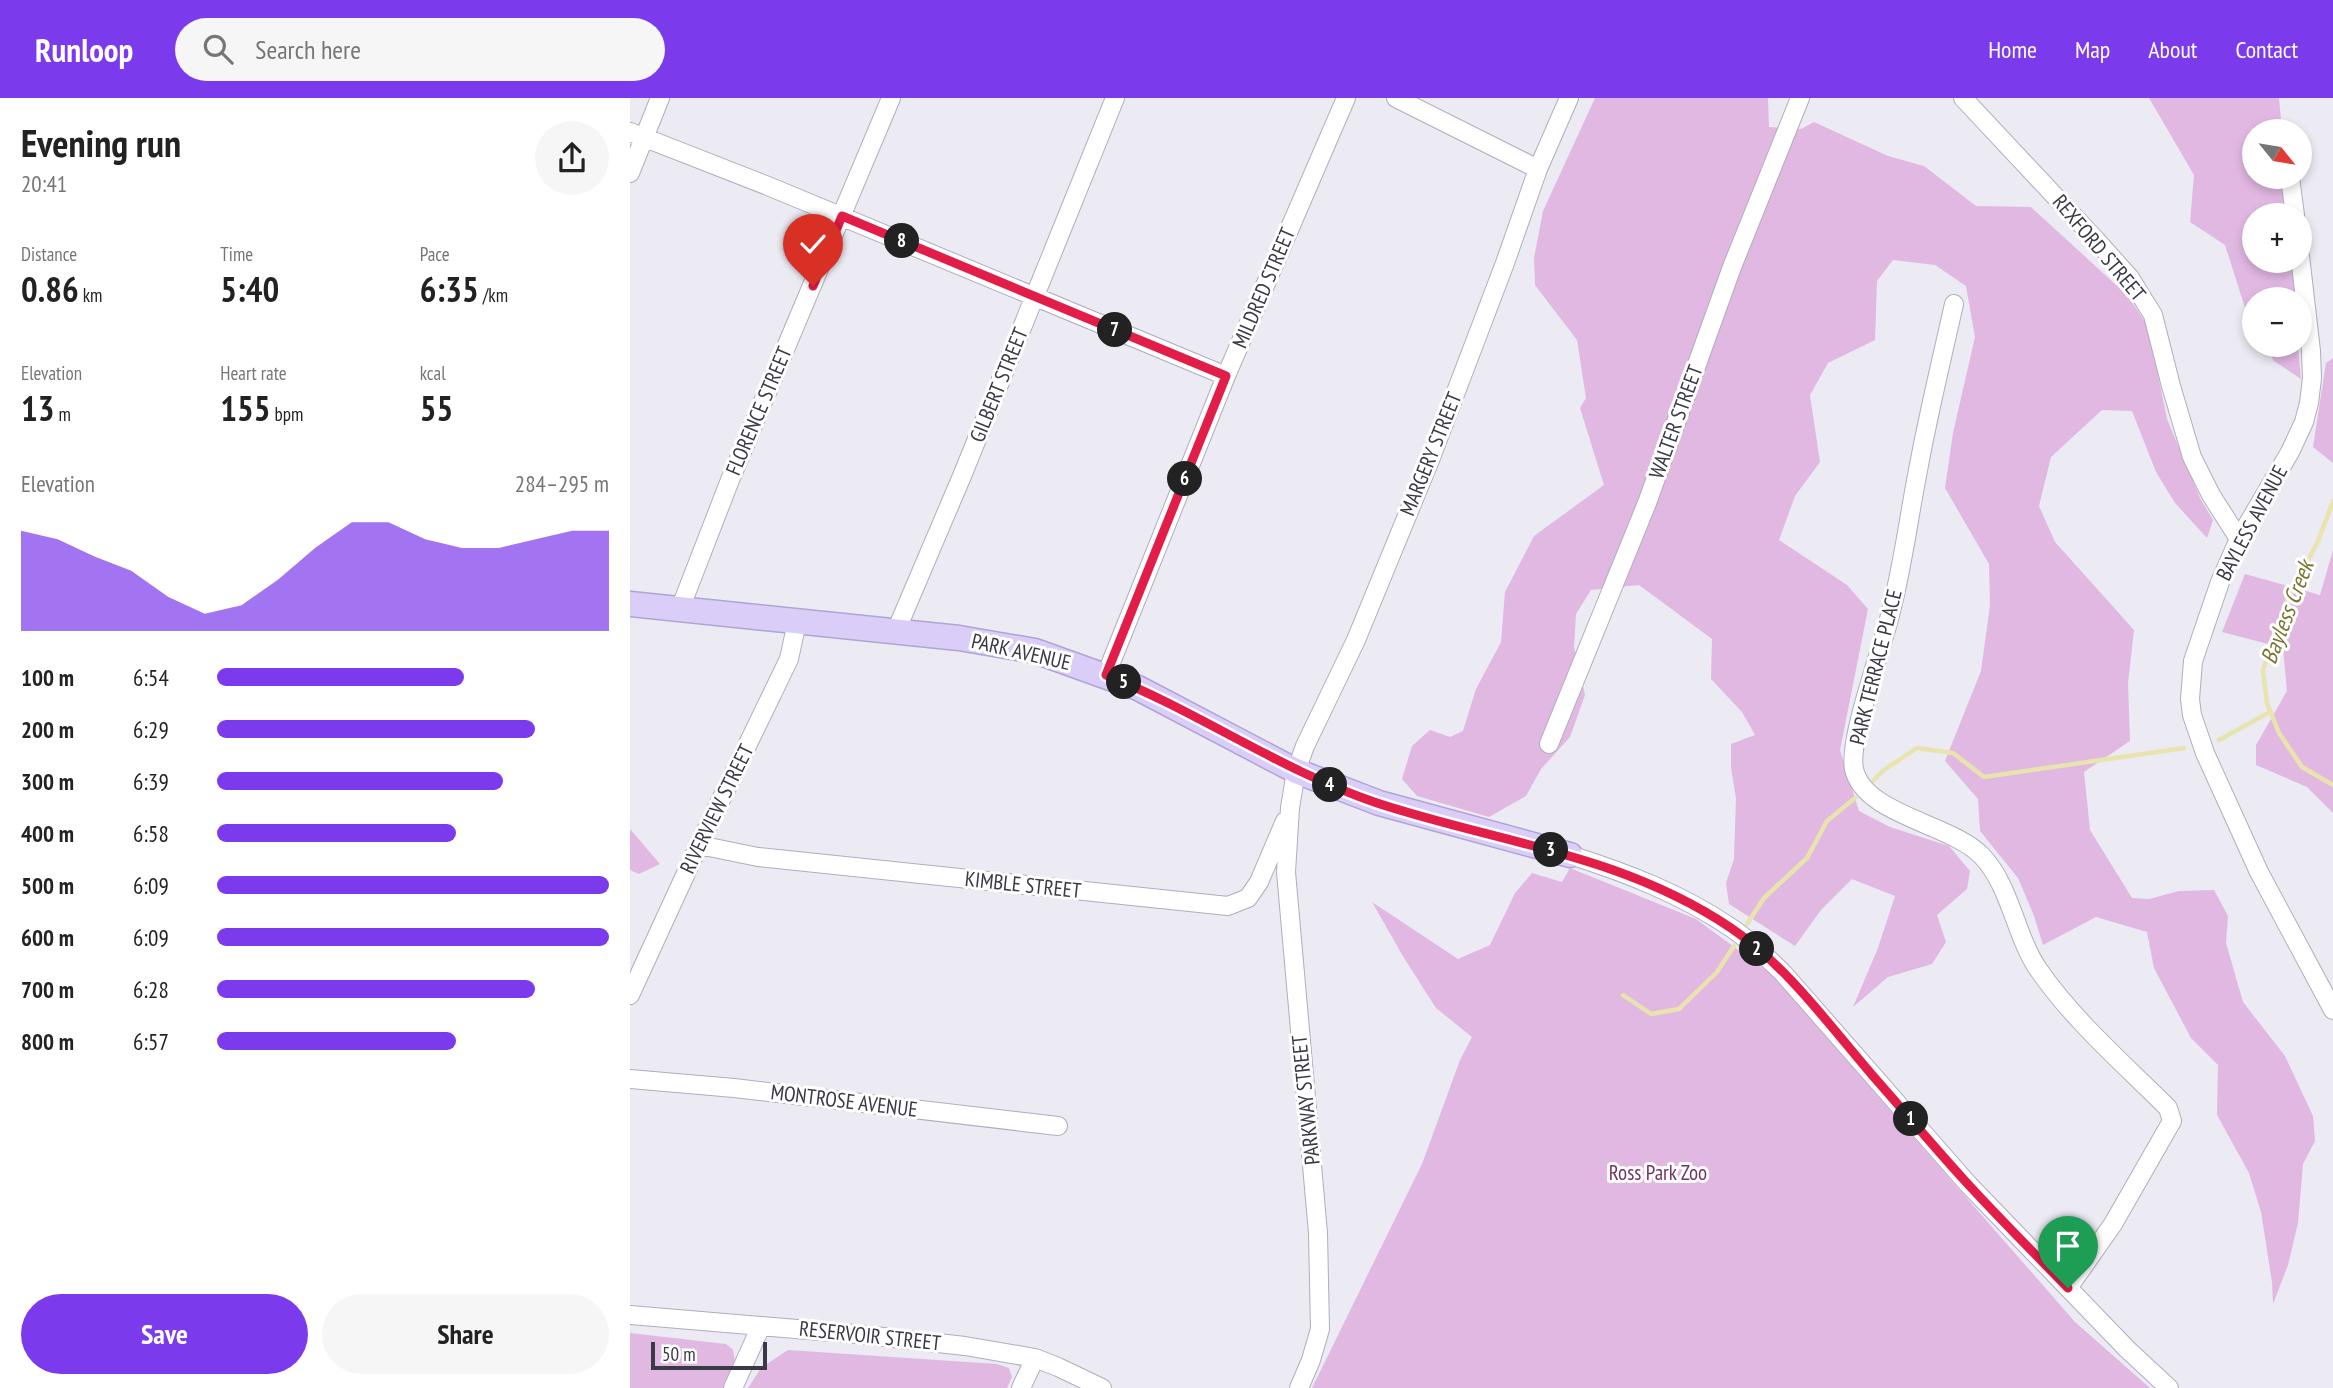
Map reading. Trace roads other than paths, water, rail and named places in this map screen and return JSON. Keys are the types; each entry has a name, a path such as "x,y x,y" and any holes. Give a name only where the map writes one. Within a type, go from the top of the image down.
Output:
{"street":[{"path":"630,173 637,135 660,98"},
{"name":"FLORENCE STREET","path":"680,609 730,480 891,98"},
{"name":"GILBERT STREET","path":"895,631 962,476 1115,98"},
{"name":"MILDRED STREET","path":"1106,675 1226,376 1346,98"},
{"path":"1395,98 1538,169"},
{"name":"MARGERY STREET","path":"1290,808 1296,771 1305,746 1356,640 1430,460 1538,169 1569,98"},
{"name":"WALTER STREET","path":"1549,744 1647,503 1732,267 1800,98"},
{"name":"REXFORD STREET","path":"1963,98 2130,278 2153,315 2192,457 2211,495 2239,539"},
{"path":"637,135 842,216 1226,376"},
{"name":"BAYLESS AVENUE","path":"2302,273 2311,351 2309,403 2304,422 2290,452 2239,539 2220,582 2193,661 2190,699 2192,715 2205,753 2259,872 2333,1009"},
{"name":"PARK TERRACE PLACE","path":"1954,304 1919,460 1891,613 1856,740 1854,771 1863,788 1878,800 1954,837 1981,855 1999,881 2037,967 2062,1001 2168,1108 2172,1121 2113,1224 2068,1288"},
{"name":"PARK AVENUE","path":"630,604 895,631 1007,645 1055,657 1138,688 1296,771 1379,803 1608,866 1657,886 1731,928 1783,973 1968,1184 2127,1349 2169,1388"},
{"name":"RIVERVIEW STREET","path":"630,995 789,659 797,622"},
{"name":"KIMBLE STREET","path":"699,845 758,858 1228,906 1248,898 1259,882 1290,808"},
{"name":"PARKWAY STREET","path":"1290,808 1286,872 1318,1233 1320,1329 1299,1388"},
{"name":"MONTROSE AVENUE","path":"630,1079 734,1088 1058,1126"},
{"name":"RESERVOIR STREET","path":"630,1315 965,1346 1035,1358 1102,1388"},
{"path":"733,1388 761,1326"},
{"path":"1021,1388 1035,1358"}],"waterway":[{"name":"Bayless Creek","path":"2333,501 2319,539 2286,603 2263,670 2267,703 2279,733 2302,767 2333,785"},
{"path":"2219,740 2270,712"},
{"path":"1873,781 1884,770 1917,748 1953,753 1984,777 2184,748"},
{"path":"1747,924 1764,898 1807,858 1827,821 1855,798"},
{"path":"1623,995 1651,1014 1679,1009 1717,972 1734,946"}],"park label":[{"name":"Ross Park Zoo","path":"1658,1173"}]}
